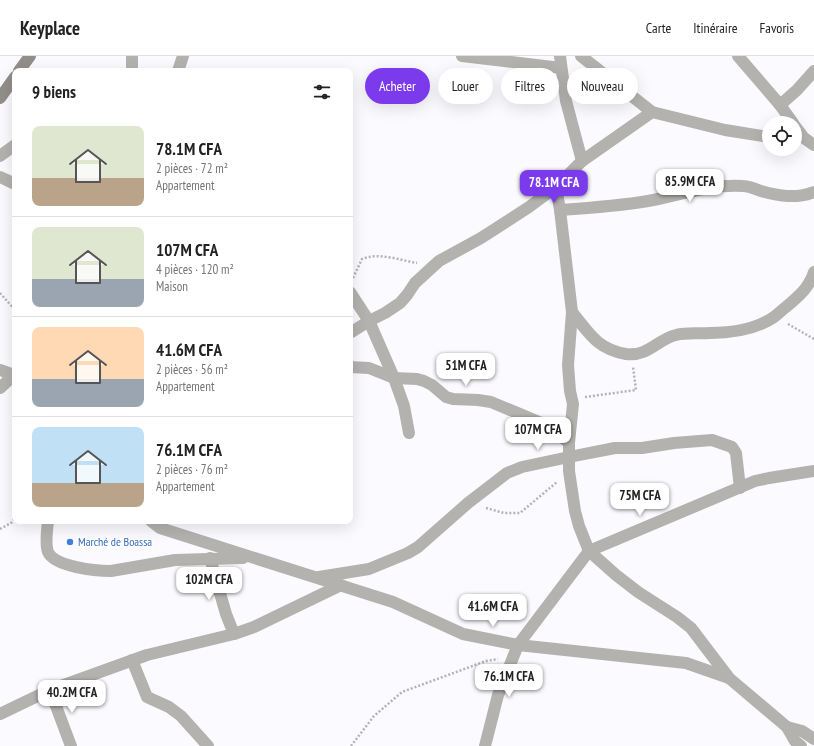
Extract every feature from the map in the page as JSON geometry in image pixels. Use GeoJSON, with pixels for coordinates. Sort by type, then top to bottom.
{"type":"FeatureCollection","features":[{"type":"Feature","properties":{"kind":"street"},"geometry":{"type":"LineString","coordinates":[[21,68],[30,56]]}},
{"type":"Feature","properties":{"kind":"street"},"geometry":{"type":"LineString","coordinates":[[132,56],[132,68]]}},
{"type":"Feature","properties":{"kind":"street"},"geometry":{"type":"LineString","coordinates":[[179,68],[183,56]]}},
{"type":"Feature","properties":{"kind":"street"},"geometry":{"type":"LineString","coordinates":[[462,56],[561,62],[566,101],[582,161]]}},
{"type":"Feature","properties":{"kind":"street"},"geometry":{"type":"LineString","coordinates":[[581,56],[652,112],[725,130],[762,136]]}},
{"type":"Feature","properties":{"kind":"street"},"geometry":{"type":"LineString","coordinates":[[738,56],[788,116]]}},
{"type":"Feature","properties":{"kind":"street"},"geometry":{"type":"LineString","coordinates":[[780,105],[797,90],[814,71]]}},
{"type":"Feature","properties":{"kind":"street"},"geometry":{"type":"LineString","coordinates":[[0,98],[12,81]]}},
{"type":"Feature","properties":{"kind":"street"},"geometry":{"type":"LineString","coordinates":[[797,90],[814,85]]}},
{"type":"Feature","properties":{"kind":"street"},"geometry":{"type":"LineString","coordinates":[[353,331],[386,313],[400,303],[415,283],[439,261],[508,222],[556,187],[582,161],[652,112]]}},
{"type":"Feature","properties":{"kind":"street"},"geometry":{"type":"LineString","coordinates":[[0,156],[12,147]]}},
{"type":"Feature","properties":{"kind":"street"},"geometry":{"type":"LineString","coordinates":[[0,177],[12,183]]}},
{"type":"Feature","properties":{"kind":"street"},"geometry":{"type":"LineString","coordinates":[[560,210],[613,207],[649,201],[697,189],[721,186],[745,186],[780,196],[794,197],[814,192]]}},
{"type":"Feature","properties":{"kind":"street"},"geometry":{"type":"LineString","coordinates":[[556,187],[572,312],[568,365],[570,391],[573,404],[569,443],[569,471],[575,511],[589,551],[638,592],[677,617],[691,628],[729,678],[787,727],[795,741],[800,746]]}},
{"type":"Feature","properties":{"kind":"street"},"geometry":{"type":"LineString","coordinates":[[572,312],[600,345],[617,352],[632,354],[639,353],[653,348],[673,335],[729,332],[758,326],[774,317],[796,299],[807,287],[814,272]]}},
{"type":"Feature","properties":{"kind":"street"},"geometry":{"type":"LineString","coordinates":[[353,296],[370,321],[394,378],[404,406],[409,433]]}},
{"type":"Feature","properties":{"kind":"street"},"geometry":{"type":"LineString","coordinates":[[353,367],[370,368],[394,378],[417,379],[424,381],[432,385],[446,397],[453,399],[491,402],[552,427],[569,443]]}},
{"type":"Feature","properties":{"kind":"street"},"geometry":{"type":"LineString","coordinates":[[0,370],[12,374]]}},
{"type":"Feature","properties":{"kind":"street"},"geometry":{"type":"LineString","coordinates":[[0,388],[12,377]]}},
{"type":"Feature","properties":{"kind":"street"},"geometry":{"type":"LineString","coordinates":[[318,578],[369,568],[408,553],[418,547],[468,503],[507,473],[522,467],[615,448],[642,448],[674,443],[712,440],[732,447],[736,453],[740,488]]}},
{"type":"Feature","properties":{"kind":"street"},"geometry":{"type":"LineString","coordinates":[[485,746],[498,695],[516,650],[589,551],[755,481],[814,471]]}},
{"type":"Feature","properties":{"kind":"street"},"geometry":{"type":"LineString","coordinates":[[48,524],[47,548],[49,554],[58,562],[102,571],[111,571],[175,560],[252,557]]}},
{"type":"Feature","properties":{"kind":"street"},"geometry":{"type":"LineString","coordinates":[[155,524],[160,528],[393,602],[463,634],[516,650],[686,663],[729,678]]}},
{"type":"Feature","properties":{"kind":"street"},"geometry":{"type":"LineString","coordinates":[[210,558],[226,614],[234,634]]}},
{"type":"Feature","properties":{"kind":"street"},"geometry":{"type":"LineString","coordinates":[[0,714],[50,690],[132,660],[234,634],[254,627],[341,585]]}},
{"type":"Feature","properties":{"kind":"street"},"geometry":{"type":"LineString","coordinates":[[132,660],[147,696],[169,707],[181,716],[208,746]]}},
{"type":"Feature","properties":{"kind":"street"},"geometry":{"type":"LineString","coordinates":[[50,690],[71,746]]}},
{"type":"Feature","properties":{"kind":"street"},"geometry":{"type":"LineString","coordinates":[[787,727],[802,731],[814,738]]}},
{"type":"Feature","properties":{"kind":"path"},"geometry":{"type":"LineString","coordinates":[[353,279],[362,259],[369,256],[385,257],[417,263],[439,261]]}},
{"type":"Feature","properties":{"kind":"path"},"geometry":{"type":"LineString","coordinates":[[0,293],[12,307]]}},
{"type":"Feature","properties":{"kind":"path"},"geometry":{"type":"LineString","coordinates":[[787,323],[814,339]]}},
{"type":"Feature","properties":{"kind":"path"},"geometry":{"type":"LineString","coordinates":[[573,404],[582,397],[636,390],[632,354]]}},
{"type":"Feature","properties":{"kind":"path"},"geometry":{"type":"LineString","coordinates":[[468,503],[504,513],[520,513],[534,503],[569,471]]}},
{"type":"Feature","properties":{"kind":"path"},"geometry":{"type":"LineString","coordinates":[[0,528],[12,522]]}},
{"type":"Feature","properties":{"kind":"path"},"geometry":{"type":"LineString","coordinates":[[351,746],[374,716],[402,692],[516,650]]}},
{"type":"Feature","properties":{"kind":"place","name":"Marché de Boassa"},"geometry":{"type":"Point","coordinates":[70,542]}}]}
